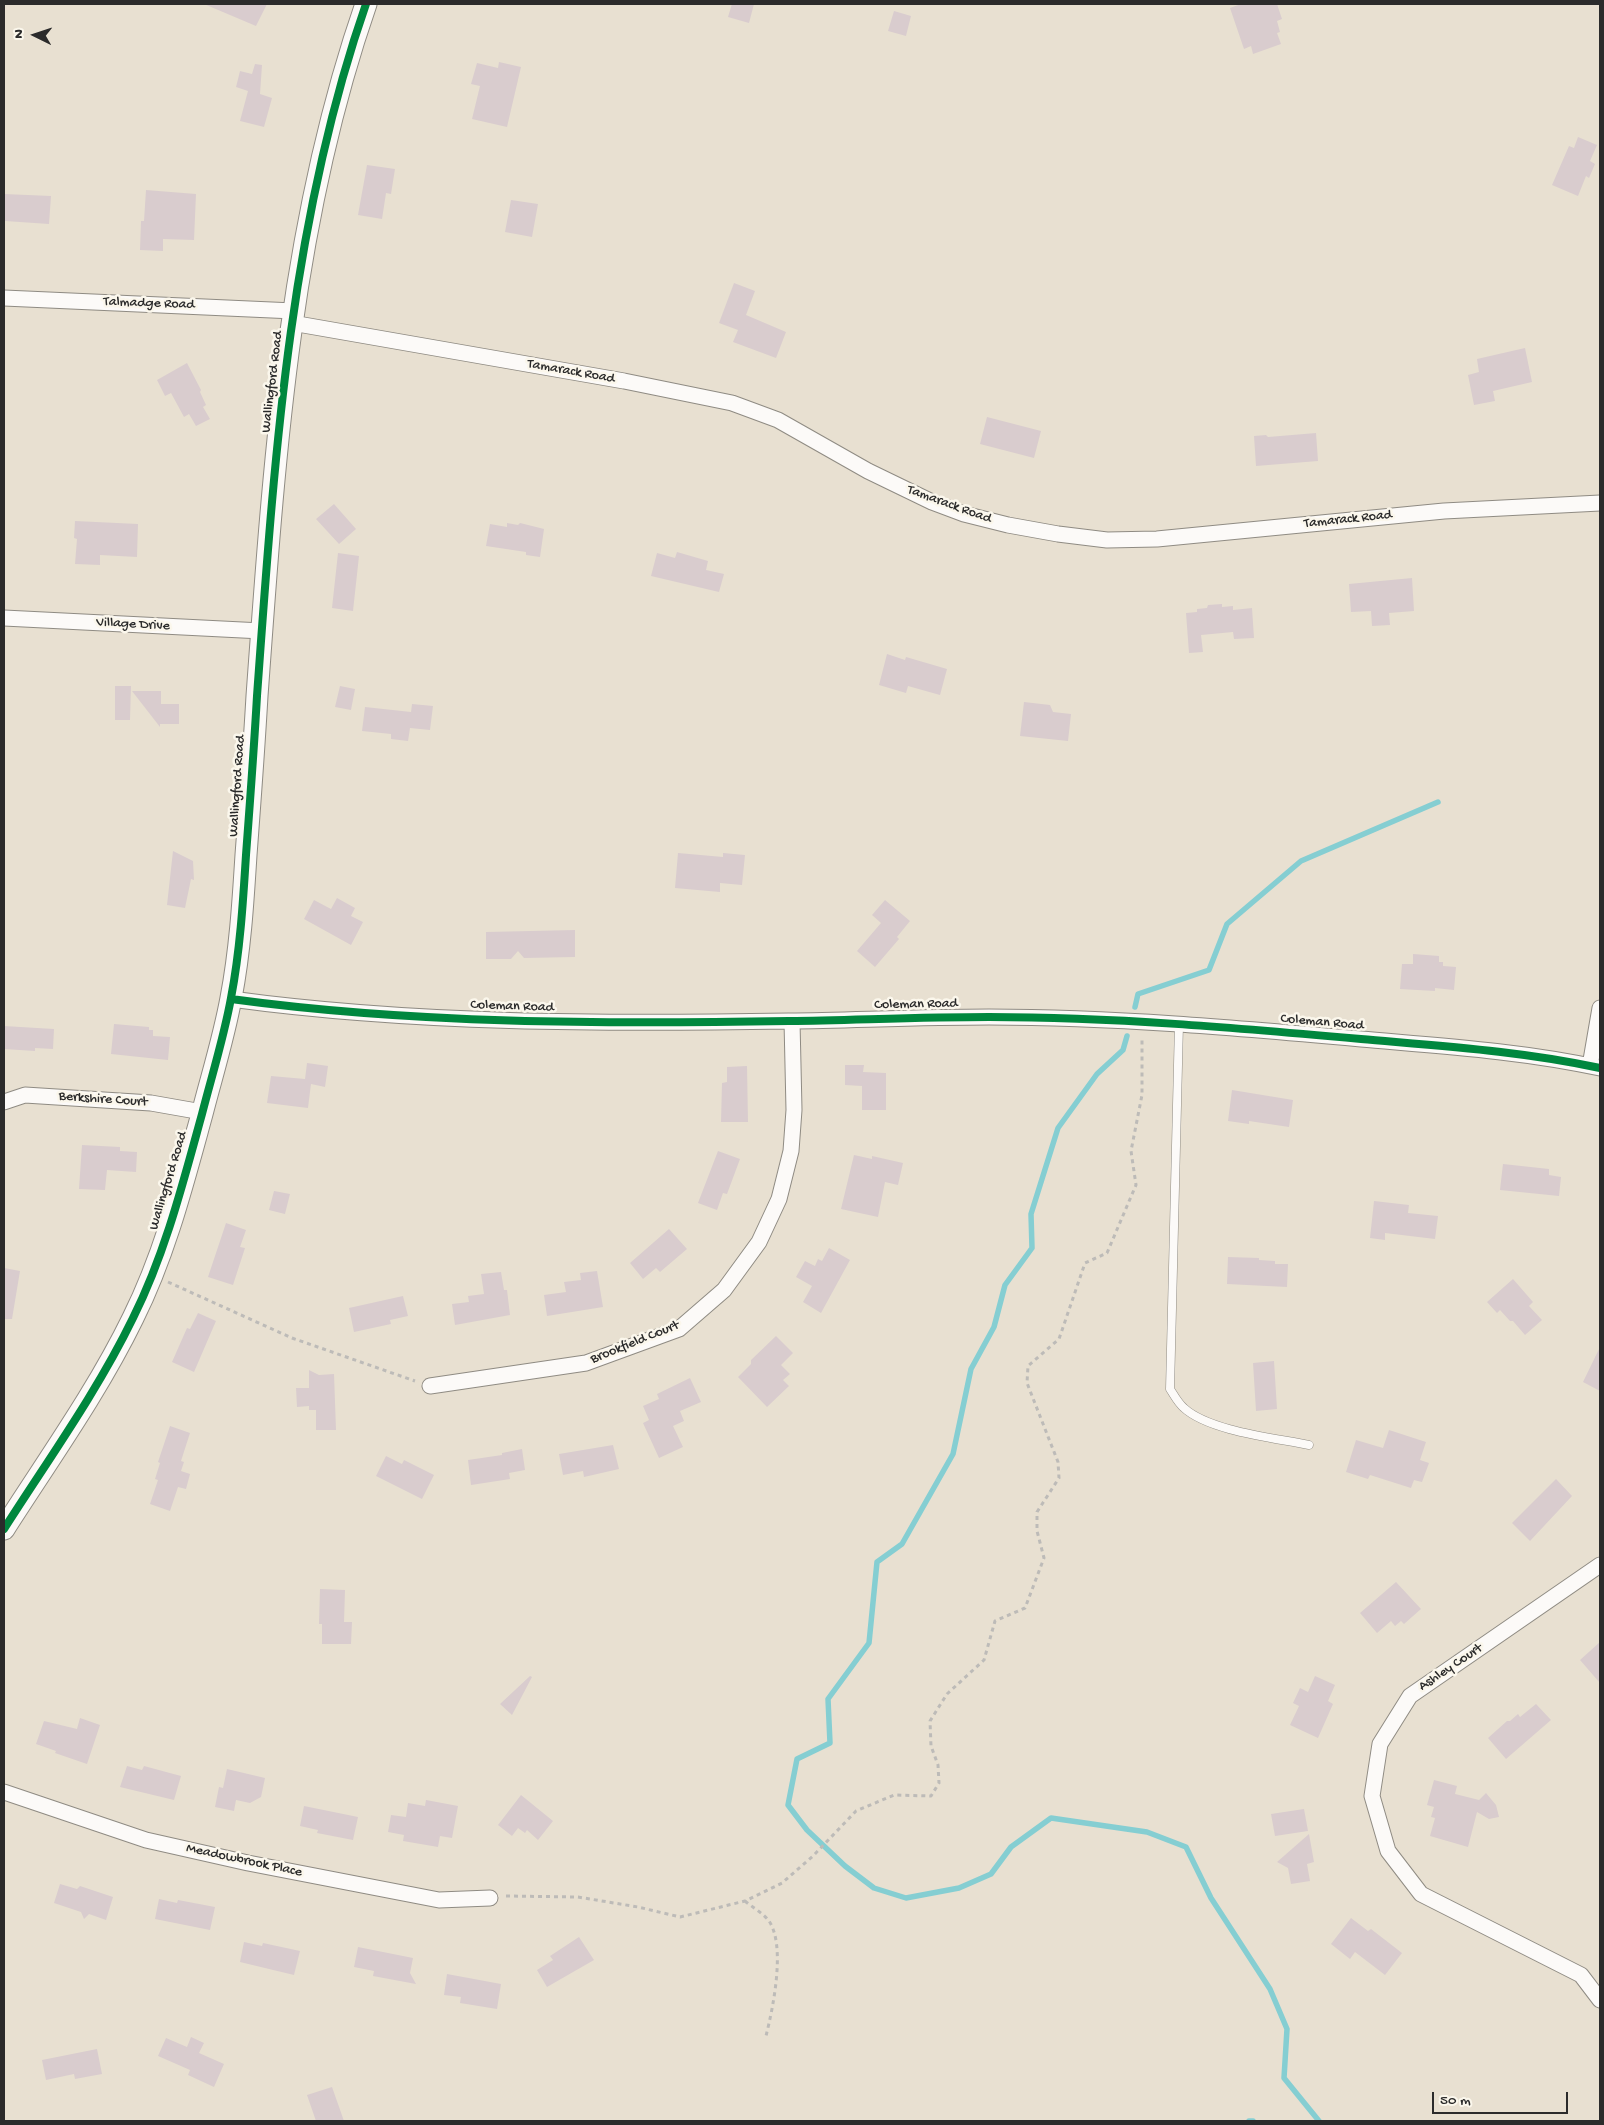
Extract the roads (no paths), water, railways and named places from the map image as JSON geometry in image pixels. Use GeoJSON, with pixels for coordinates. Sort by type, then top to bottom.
{"type":"FeatureCollection","features":[{"type":"Feature","properties":{"kind":"street","name":"Wallingford Road"},"geometry":{"type":"LineString","coordinates":[[4,1529],[113,1356],[134,1317],[152,1274],[170,1222],[202,1112],[231,999],[243,899],[279,427],[293,317],[309,222],[324,150],[345,68],[366,4]]}},
{"type":"Feature","properties":{"kind":"street","name":"Talmadge Road"},"geometry":{"type":"LineString","coordinates":[[4,298],[293,317]]}},
{"type":"Feature","properties":{"kind":"street","name":"Tamarack Road"},"geometry":{"type":"LineString","coordinates":[[293,317],[732,403],[778,420],[868,471],[932,502],[964,514],[1008,525],[1058,534],[1107,540],[1157,539],[1444,510],[1600,503]]}},
{"type":"Feature","properties":{"kind":"street","name":"Village Drive"},"geometry":{"type":"LineString","coordinates":[[4,618],[262,631]]}},
{"type":"Feature","properties":{"kind":"street","name":"Coleman Road"},"geometry":{"type":"LineString","coordinates":[[231,999],[454,1018],[629,1022],[991,1017],[1142,1022],[1459,1048],[1595,1067]]}},
{"type":"Feature","properties":{"kind":"street"},"geometry":{"type":"LineString","coordinates":[[1595,1067],[1600,1008]]}},
{"type":"Feature","properties":{"kind":"street","name":"Brookfield Court"},"geometry":{"type":"LineString","coordinates":[[430,1386],[586,1363],[679,1328],[724,1290],[759,1242],[779,1199],[791,1151],[794,1110],[792,1021]]}},
{"type":"Feature","properties":{"kind":"street","name":"Berkshire Court"},"geometry":{"type":"LineString","coordinates":[[4,1102],[25,1095],[152,1103],[202,1112]]}},
{"type":"Feature","properties":{"kind":"street","name":"Ashley Court"},"geometry":{"type":"LineString","coordinates":[[1600,1566],[1410,1696],[1380,1744],[1372,1796],[1388,1851],[1421,1894],[1581,1975],[1600,2000]]}},
{"type":"Feature","properties":{"kind":"street","name":"Meadowbrook Place"},"geometry":{"type":"LineString","coordinates":[[4,1792],[146,1840],[239,1861],[439,1900],[490,1898]]}},
{"type":"Feature","properties":{"kind":"lane"},"geometry":{"type":"LineString","coordinates":[[1179,1024],[1170,1389],[1184,1408],[1207,1422],[1250,1433],[1309,1444]]}},
{"type":"Feature","properties":{"kind":"waterway"},"geometry":{"type":"LineString","coordinates":[[1135,1007],[1138,994],[1209,970],[1227,924],[1301,861],[1438,802]]}},
{"type":"Feature","properties":{"kind":"waterway"},"geometry":{"type":"LineString","coordinates":[[1127,1036],[1123,1050],[1097,1074],[1058,1128],[1031,1214],[1032,1248],[1005,1285],[994,1327],[971,1369],[953,1454],[902,1544],[877,1562],[869,1643],[828,1699],[830,1743],[797,1759],[788,1805],[807,1830],[845,1866],[874,1888],[906,1898],[959,1888],[991,1874],[1011,1847],[1051,1818],[1147,1832],[1186,1847],[1211,1898],[1270,1989],[1287,2029],[1284,2078],[1319,2121]]}}]}
